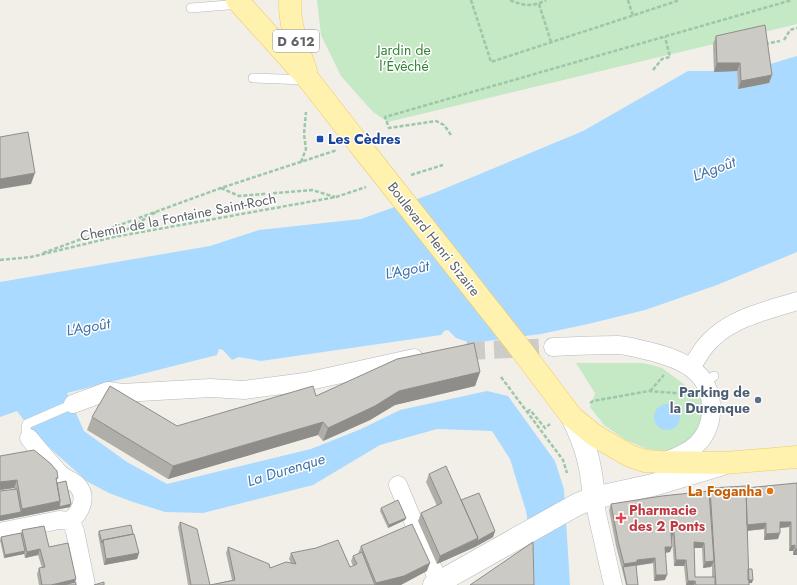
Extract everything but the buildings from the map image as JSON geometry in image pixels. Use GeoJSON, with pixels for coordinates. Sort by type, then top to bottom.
{"type":"FeatureCollection","features":[{"type":"Feature","properties":{"kind":"main road","name":"D 612"},"geometry":{"type":"LineString","coordinates":[[290,0],[297,46],[309,80]]}},
{"type":"Feature","properties":{"kind":"main road","name":"Boulevard Henri Sizaire"},"geometry":{"type":"LineString","coordinates":[[239,2],[309,80],[516,343],[572,417],[589,460],[586,501]]}},
{"type":"Feature","properties":{"kind":"main road"},"geometry":{"type":"LineString","coordinates":[[572,417],[594,435],[615,449],[630,456],[645,460],[661,462],[725,463],[797,457]]}},
{"type":"Feature","properties":{"kind":"main road"},"geometry":{"type":"LineString","coordinates":[[436,584],[586,501],[653,485],[725,463]]}},
{"type":"Feature","properties":{"kind":"street"},"geometry":{"type":"LineString","coordinates":[[691,368],[712,338],[723,330],[758,313],[797,301]]}},
{"type":"Feature","properties":{"kind":"street"},"geometry":{"type":"LineString","coordinates":[[553,347],[618,345],[659,353],[684,363],[710,384],[715,420],[709,426],[705,436],[698,444],[687,452],[661,462]]}},
{"type":"Feature","properties":{"kind":"street"},"geometry":{"type":"LineString","coordinates":[[73,404],[108,391],[122,393],[211,388],[244,390],[306,382],[391,362],[427,356]]}},
{"type":"Feature","properties":{"kind":"street"},"geometry":{"type":"LineString","coordinates":[[0,532],[59,520],[70,521],[76,516],[81,507],[83,496],[78,486],[63,476],[47,460],[28,431]]}},
{"type":"Feature","properties":{"kind":"street"},"geometry":{"type":"LineString","coordinates":[[398,485],[436,584]]}},
{"type":"Feature","properties":{"kind":"street"},"geometry":{"type":"LineString","coordinates":[[586,501],[597,514],[613,585]]}},
{"type":"Feature","properties":{"kind":"street"},"geometry":{"type":"LineString","coordinates":[[70,521],[75,531],[86,585]]}},
{"type":"Feature","properties":{"kind":"lane"},"geometry":{"type":"LineString","coordinates":[[191,8],[239,2]]}},
{"type":"Feature","properties":{"kind":"lane"},"geometry":{"type":"LineString","coordinates":[[253,78],[309,80]]}},
{"type":"Feature","properties":{"kind":"lane"},"geometry":{"type":"LineString","coordinates":[[28,431],[73,404]]}},
{"type":"Feature","properties":{"kind":"path"},"geometry":{"type":"LineString","coordinates":[[471,0],[491,62],[680,0]]}},
{"type":"Feature","properties":{"kind":"path"},"geometry":{"type":"LineString","coordinates":[[510,0],[518,4],[529,6],[539,4],[546,0]]}},
{"type":"Feature","properties":{"kind":"path"},"geometry":{"type":"LineString","coordinates":[[628,0],[632,16]]}},
{"type":"Feature","properties":{"kind":"path"},"geometry":{"type":"LineString","coordinates":[[451,136],[444,125],[436,121],[389,128],[385,117],[792,0]]}},
{"type":"Feature","properties":{"kind":"path"},"geometry":{"type":"LineString","coordinates":[[539,4],[551,42]]}},
{"type":"Feature","properties":{"kind":"path"},"geometry":{"type":"LineString","coordinates":[[784,40],[790,30],[797,28]]}},
{"type":"Feature","properties":{"kind":"path"},"geometry":{"type":"LineString","coordinates":[[653,70],[662,59],[670,57],[665,36]]}},
{"type":"Feature","properties":{"kind":"path"},"geometry":{"type":"LineString","coordinates":[[764,45],[780,41]]}},
{"type":"Feature","properties":{"kind":"path"},"geometry":{"type":"LineString","coordinates":[[301,163],[306,150],[304,134],[309,80]]}},
{"type":"Feature","properties":{"kind":"path"},"geometry":{"type":"LineString","coordinates":[[31,257],[220,188],[301,163],[358,143]]}},
{"type":"Feature","properties":{"kind":"path"},"geometry":{"type":"LineString","coordinates":[[417,174],[443,165]]}},
{"type":"Feature","properties":{"kind":"path"},"geometry":{"type":"LineString","coordinates":[[220,188],[239,196],[312,190],[336,197]]}},
{"type":"Feature","properties":{"kind":"path","name":"Chemin de la Fontaine Saint-Roch"},"geometry":{"type":"LineString","coordinates":[[0,260],[31,257],[114,237],[336,197],[359,189]]}},
{"type":"Feature","properties":{"kind":"path"},"geometry":{"type":"LineString","coordinates":[[114,237],[164,208]]}},
{"type":"Feature","properties":{"kind":"path"},"geometry":{"type":"LineString","coordinates":[[501,377],[563,460],[569,479]]}},
{"type":"Feature","properties":{"kind":"path"},"geometry":{"type":"LineString","coordinates":[[572,417],[593,401],[650,391],[697,394],[710,384]]}},
{"type":"Feature","properties":{"kind":"path"},"geometry":{"type":"LineString","coordinates":[[527,412],[530,410],[545,428]]}},
{"type":"Feature","properties":{"kind":"green space","name":"Jardin de l'Évêché"},"geometry":{"type":"Polygon","coordinates":[[[317,0],[797,0],[797,24],[388,122],[373,112],[341,76],[321,35],[317,0]]]}},
{"type":"Feature","properties":{"kind":"green space"},"geometry":{"type":"Polygon","coordinates":[[[576,363],[641,363],[662,368],[704,399],[703,419],[698,433],[691,439],[675,448],[664,451],[647,449],[626,440],[604,425],[590,407],[595,393],[576,363]]]}},
{"type":"Feature","properties":{"kind":"water"},"geometry":{"type":"Polygon","coordinates":[[[797,56],[797,252],[717,285],[645,310],[541,334],[471,343],[456,338],[448,330],[444,331],[441,335],[261,361],[239,357],[232,360],[223,350],[219,349],[217,355],[67,393],[84,431],[127,462],[167,484],[311,449],[361,429],[400,410],[487,391],[508,396],[555,461],[564,489],[570,585],[534,585],[533,553],[526,511],[510,459],[492,431],[437,429],[380,445],[313,485],[203,513],[165,512],[109,493],[88,482],[35,435],[17,411],[0,417],[0,282],[210,246],[259,230],[361,219],[434,193],[583,131],[688,71],[737,71],[738,89],[769,83],[767,65],[797,56]]]}},
{"type":"Feature","properties":{"kind":"water"},"geometry":{"type":"Polygon","coordinates":[[[667,404],[676,408],[680,417],[676,426],[667,430],[658,426],[654,417],[658,408],[667,404]]]}},
{"type":"Feature","properties":{"kind":"tunnel"},"geometry":{"type":"LineString","coordinates":[[467,351],[553,347]]}},
{"type":"Feature","properties":{"kind":"place","name":"Les Cèdres"},"geometry":{"type":"Point","coordinates":[320,139]}},
{"type":"Feature","properties":{"kind":"place","name":"Parking de la Durenque"},"geometry":{"type":"Point","coordinates":[758,400]}},
{"type":"Feature","properties":{"kind":"place","name":"La Foganha"},"geometry":{"type":"Point","coordinates":[770,491]}},
{"type":"Feature","properties":{"kind":"place","name":"Pharmacie des 2 Ponts"},"geometry":{"type":"Point","coordinates":[621,518]}},
{"type":"Feature","properties":{"kind":"water label","name":"L'Agoût"},"geometry":{"type":"Point","coordinates":[714,169]}},
{"type":"Feature","properties":{"kind":"water label","name":"L'Agoût"},"geometry":{"type":"Point","coordinates":[407,270]}},
{"type":"Feature","properties":{"kind":"water label","name":"L'Agoût"},"geometry":{"type":"Point","coordinates":[88,327]}},
{"type":"Feature","properties":{"kind":"water label","name":"La Durenque"},"geometry":{"type":"Point","coordinates":[286,470]}}]}
